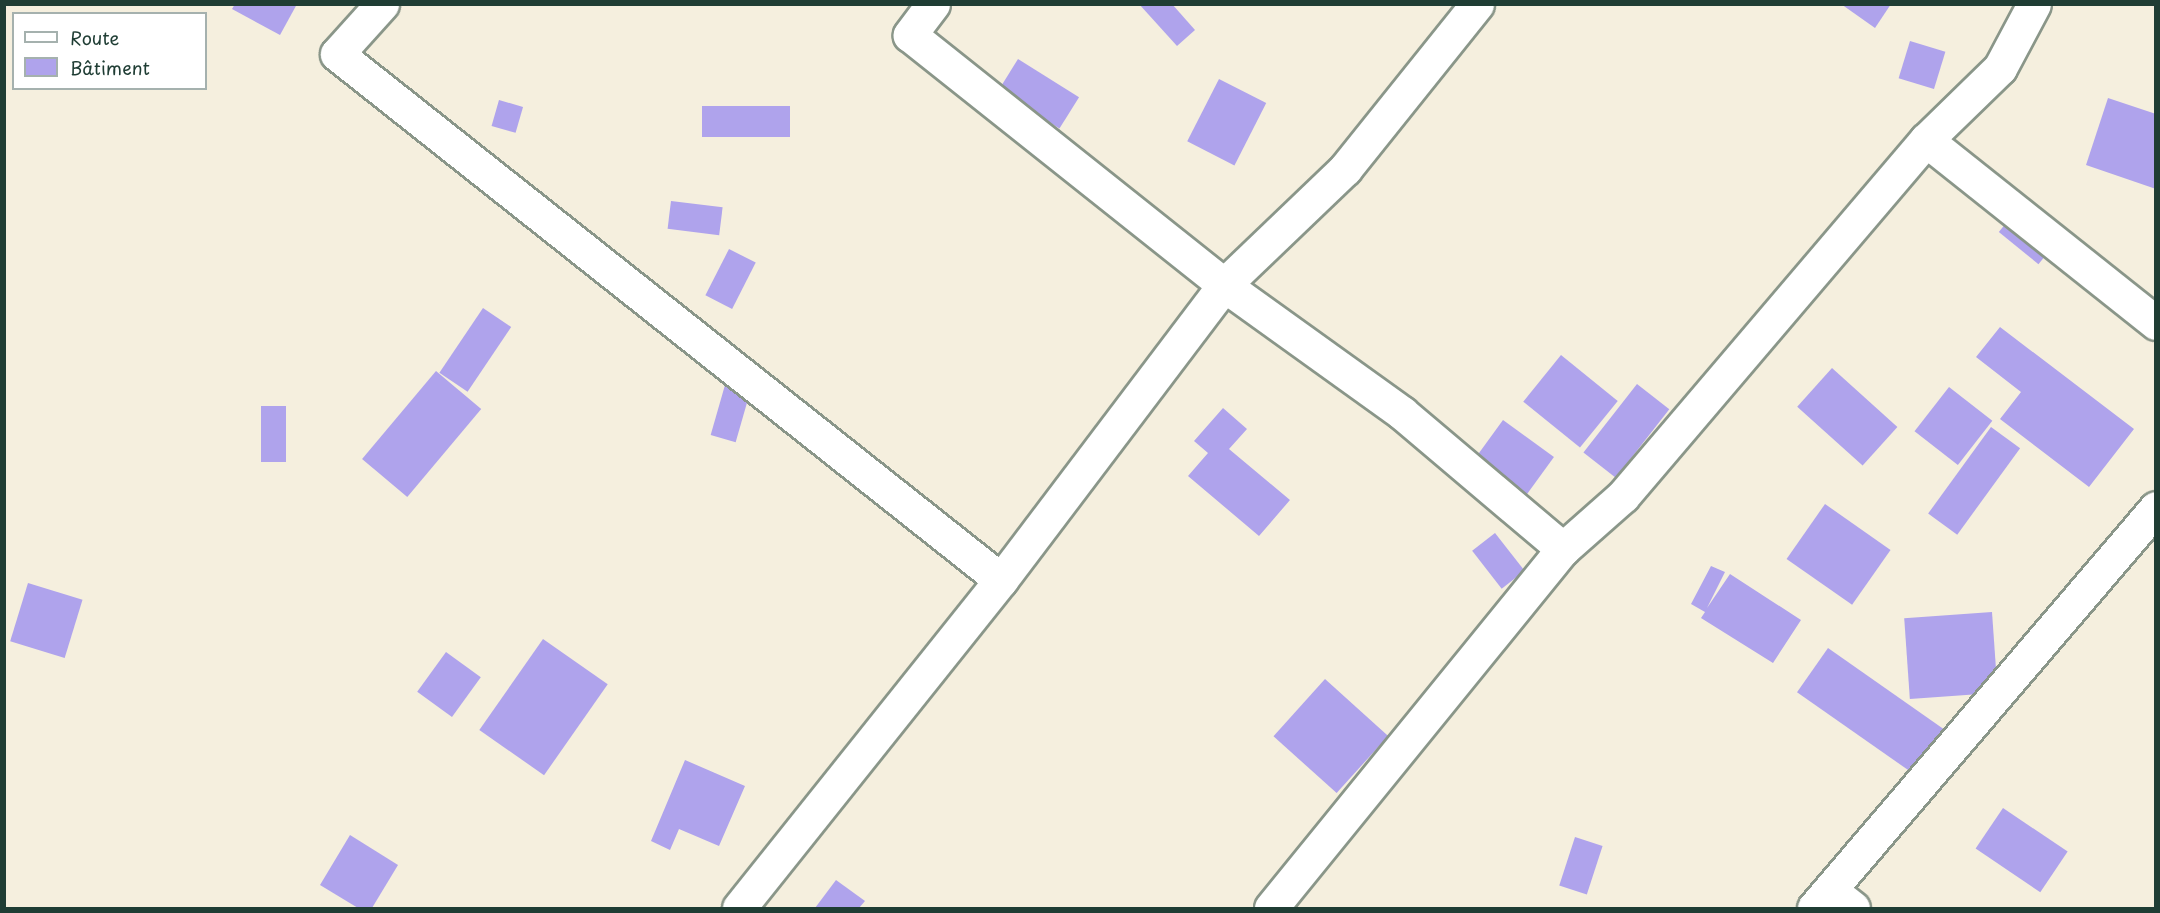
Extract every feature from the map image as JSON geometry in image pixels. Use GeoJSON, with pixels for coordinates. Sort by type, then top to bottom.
{"type":"FeatureCollection","features":[{"type":"Feature","properties":{"kind":"street"},"geometry":{"type":"LineString","coordinates":[[382,4],[337,54],[1001,580]]}},
{"type":"Feature","properties":{"kind":"street"},"geometry":{"type":"LineString","coordinates":[[933,4],[910,34],[1224,285],[1402,413],[1563,549]]}},
{"type":"Feature","properties":{"kind":"street"},"geometry":{"type":"LineString","coordinates":[[739,909],[1001,580],[1224,285],[1345,169],[1477,4]]}},
{"type":"Feature","properties":{"kind":"street"},"geometry":{"type":"LineString","coordinates":[[1271,909],[1563,549],[1623,496],[1926,140],[2000,68],[2034,4]]}},
{"type":"Feature","properties":{"kind":"street"},"geometry":{"type":"LineString","coordinates":[[1926,140],[2156,323]]}},
{"type":"Feature","properties":{"kind":"street"},"geometry":{"type":"LineString","coordinates":[[1833,902],[2156,508]]}},
{"type":"Feature","properties":{"kind":"building"},"geometry":{"type":"Polygon","coordinates":[[[235,4],[297,4],[280,35],[232,9],[235,4]]]}},
{"type":"Feature","properties":{"kind":"building"},"geometry":{"type":"Polygon","coordinates":[[[1139,4],[1172,4],[1195,30],[1177,46],[1139,4]]]}},
{"type":"Feature","properties":{"kind":"building"},"geometry":{"type":"Polygon","coordinates":[[[1841,4],[1891,4],[1875,28],[1841,4]]]}},
{"type":"Feature","properties":{"kind":"building"},"geometry":{"type":"Polygon","coordinates":[[[1910,41],[1945,52],[1934,89],[1899,78],[1910,41]]]}},
{"type":"Feature","properties":{"kind":"building"},"geometry":{"type":"Polygon","coordinates":[[[1018,59],[1079,97],[1059,129],[998,90],[1018,59]]]}},
{"type":"Feature","properties":{"kind":"building"},"geometry":{"type":"Polygon","coordinates":[[[1219,79],[1266,103],[1234,165],[1187,141],[1219,79]]]}},
{"type":"Feature","properties":{"kind":"building"},"geometry":{"type":"Polygon","coordinates":[[[2108,98],[2156,114],[2156,189],[2086,165],[2108,98]]]}},
{"type":"Feature","properties":{"kind":"building"},"geometry":{"type":"Polygon","coordinates":[[[499,100],[523,107],[516,133],[492,126],[499,100]]]}},
{"type":"Feature","properties":{"kind":"building"},"geometry":{"type":"Polygon","coordinates":[[[702,106],[790,106],[790,137],[702,137],[702,106]]]}},
{"type":"Feature","properties":{"kind":"building"},"geometry":{"type":"Polygon","coordinates":[[[671,201],[723,207],[719,235],[668,229],[671,201]]]}},
{"type":"Feature","properties":{"kind":"building"},"geometry":{"type":"Polygon","coordinates":[[[2024,201],[2064,233],[2038,264],[1999,232],[2024,201]]]}},
{"type":"Feature","properties":{"kind":"building"},"geometry":{"type":"Polygon","coordinates":[[[729,249],[756,263],[732,309],[705,295],[729,249]]]}},
{"type":"Feature","properties":{"kind":"building"},"geometry":{"type":"Polygon","coordinates":[[[483,308],[511,327],[468,392],[439,373],[483,308]]]}},
{"type":"Feature","properties":{"kind":"building"},"geometry":{"type":"Polygon","coordinates":[[[2000,327],[2134,429],[2089,487],[2000,419],[2021,392],[1976,357],[2000,327]]]}},
{"type":"Feature","properties":{"kind":"building"},"geometry":{"type":"Polygon","coordinates":[[[1561,355],[1618,401],[1580,448],[1523,402],[1561,355]]]}},
{"type":"Feature","properties":{"kind":"building"},"geometry":{"type":"Polygon","coordinates":[[[1832,368],[1897,427],[1863,466],[1797,407],[1832,368]]]}},
{"type":"Feature","properties":{"kind":"building"},"geometry":{"type":"Polygon","coordinates":[[[436,371],[481,409],[407,497],[362,459],[436,371]]]}},
{"type":"Feature","properties":{"kind":"building"},"geometry":{"type":"Polygon","coordinates":[[[1637,384],[1669,409],[1616,478],[1583,453],[1637,384]]]}},
{"type":"Feature","properties":{"kind":"building"},"geometry":{"type":"Polygon","coordinates":[[[725,385],[750,392],[736,442],[711,435],[725,385]]]}},
{"type":"Feature","properties":{"kind":"building"},"geometry":{"type":"Polygon","coordinates":[[[1949,387],[1992,421],[1958,465],[1915,431],[1949,387]]]}},
{"type":"Feature","properties":{"kind":"building"},"geometry":{"type":"Polygon","coordinates":[[[261,406],[286,406],[286,462],[261,462],[261,406]]]}},
{"type":"Feature","properties":{"kind":"building"},"geometry":{"type":"Polygon","coordinates":[[[1223,408],[1247,429],[1229,449],[1290,500],[1259,536],[1188,476],[1208,453],[1194,441],[1223,408]]]}},
{"type":"Feature","properties":{"kind":"building"},"geometry":{"type":"Polygon","coordinates":[[[1503,420],[1554,457],[1514,512],[1463,475],[1503,420]]]}},
{"type":"Feature","properties":{"kind":"building"},"geometry":{"type":"Polygon","coordinates":[[[1991,427],[2020,448],[1957,535],[1928,514],[1991,427]]]}},
{"type":"Feature","properties":{"kind":"building"},"geometry":{"type":"Polygon","coordinates":[[[1825,504],[1891,550],[1852,605],[1787,559],[1825,504]]]}},
{"type":"Feature","properties":{"kind":"building"},"geometry":{"type":"Polygon","coordinates":[[[1495,533],[1525,571],[1502,589],[1472,551],[1495,533]]]}},
{"type":"Feature","properties":{"kind":"building"},"geometry":{"type":"Polygon","coordinates":[[[1711,566],[1725,572],[1707,608],[1730,574],[1801,620],[1773,663],[1701,618],[1705,612],[1691,604],[1711,566]]]}},
{"type":"Feature","properties":{"kind":"building"},"geometry":{"type":"Polygon","coordinates":[[[28,583],[83,600],[65,658],[10,641],[28,583]]]}},
{"type":"Feature","properties":{"kind":"building"},"geometry":{"type":"Polygon","coordinates":[[[1992,612],[1998,693],[1910,699],[1904,618],[1992,612]]]}},
{"type":"Feature","properties":{"kind":"building"},"geometry":{"type":"Polygon","coordinates":[[[543,639],[608,684],[544,775],[479,730],[543,639]]]}},
{"type":"Feature","properties":{"kind":"building"},"geometry":{"type":"Polygon","coordinates":[[[1828,648],[1963,743],[1932,787],[1797,692],[1828,648]]]}},
{"type":"Feature","properties":{"kind":"building"},"geometry":{"type":"Polygon","coordinates":[[[446,652],[481,677],[452,717],[417,692],[446,652]]]}},
{"type":"Feature","properties":{"kind":"building"},"geometry":{"type":"Polygon","coordinates":[[[1325,679],[1388,736],[1337,793],[1273,736],[1325,679]]]}},
{"type":"Feature","properties":{"kind":"building"},"geometry":{"type":"Polygon","coordinates":[[[685,760],[745,786],[719,846],[679,829],[670,850],[651,841],[685,760]]]}},
{"type":"Feature","properties":{"kind":"building"},"geometry":{"type":"Polygon","coordinates":[[[2003,808],[2068,852],[2040,892],[1976,849],[2003,808]]]}},
{"type":"Feature","properties":{"kind":"building"},"geometry":{"type":"Polygon","coordinates":[[[350,835],[398,865],[372,908],[358,908],[320,885],[350,835]]]}},
{"type":"Feature","properties":{"kind":"building"},"geometry":{"type":"Polygon","coordinates":[[[1575,837],[1603,846],[1587,894],[1559,886],[1575,837]]]}},
{"type":"Feature","properties":{"kind":"building"},"geometry":{"type":"Polygon","coordinates":[[[836,880],[865,901],[859,908],[815,908],[836,880]]]}}]}
